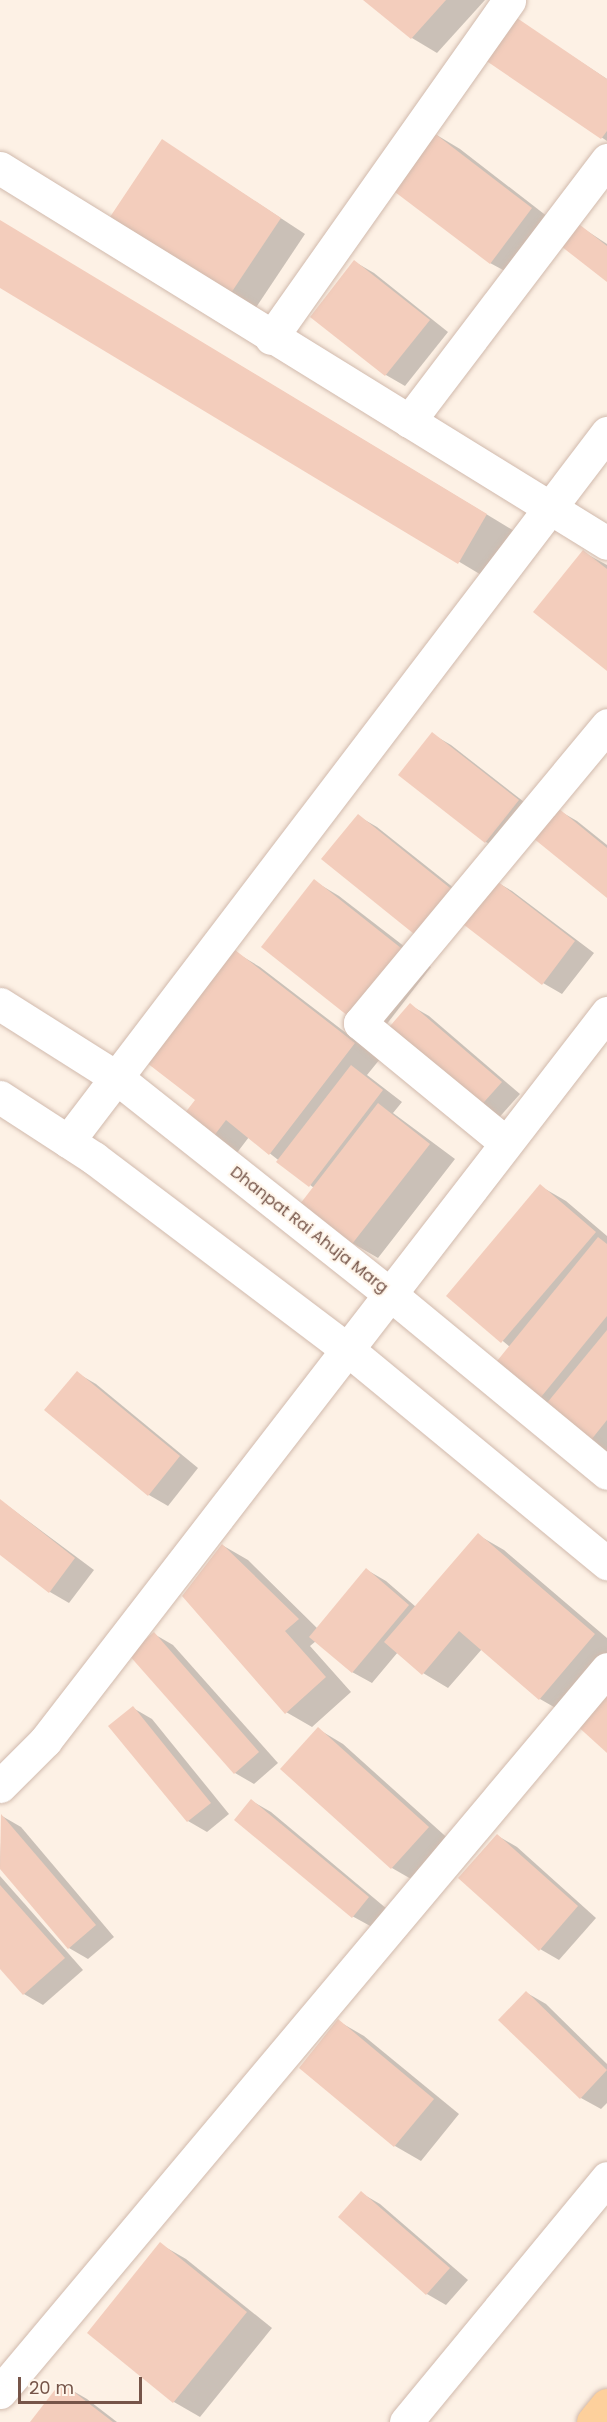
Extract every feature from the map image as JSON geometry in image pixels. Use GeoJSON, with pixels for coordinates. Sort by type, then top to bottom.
{"type":"FeatureCollection","features":[{"type":"Feature","properties":{"kind":"main road"},"geometry":{"type":"LineString","coordinates":[[593,2422],[607,2405]]}},
{"type":"Feature","properties":{"kind":"street"},"geometry":{"type":"LineString","coordinates":[[272,338],[508,0]]}},
{"type":"Feature","properties":{"kind":"street"},"geometry":{"type":"LineString","coordinates":[[409,421],[607,160]]}},
{"type":"Feature","properties":{"kind":"street"},"geometry":{"type":"LineString","coordinates":[[0,168],[607,543]]}},
{"type":"Feature","properties":{"kind":"street"},"geometry":{"type":"LineString","coordinates":[[68,1141],[607,433]]}},
{"type":"Feature","properties":{"kind":"street"},"geometry":{"type":"LineString","coordinates":[[506,1143],[360,1023],[607,726]]}},
{"type":"Feature","properties":{"kind":"street","name":"Dhanpat Rai Ahuja Marg"},"geometry":{"type":"LineString","coordinates":[[0,1004],[117,1078],[390,1294],[607,1473]]}},
{"type":"Feature","properties":{"kind":"street"},"geometry":{"type":"LineString","coordinates":[[0,1786],[45,1741],[607,1013]]}},
{"type":"Feature","properties":{"kind":"street"},"geometry":{"type":"LineString","coordinates":[[0,1097],[68,1141],[348,1349],[607,1563]]}},
{"type":"Feature","properties":{"kind":"street"},"geometry":{"type":"LineString","coordinates":[[0,2392],[607,1669]]}},
{"type":"Feature","properties":{"kind":"street"},"geometry":{"type":"LineString","coordinates":[[406,2422],[607,2178]]}},
{"type":"Feature","properties":{"kind":"building"},"geometry":{"type":"Polygon","coordinates":[[[363,0],[446,0],[411,39],[363,0]]]}},
{"type":"Feature","properties":{"kind":"building"},"geometry":{"type":"Polygon","coordinates":[[[514,16],[607,79],[607,131],[601,139],[485,60],[514,16]]]}},
{"type":"Feature","properties":{"kind":"building"},"geometry":{"type":"Polygon","coordinates":[[[434,133],[532,208],[490,264],[391,189],[434,133]]]}},
{"type":"Feature","properties":{"kind":"building"},"geometry":{"type":"Polygon","coordinates":[[[162,139],[281,218],[229,296],[110,217],[162,139]]]}},
{"type":"Feature","properties":{"kind":"building"},"geometry":{"type":"Polygon","coordinates":[[[0,220],[487,514],[458,564],[0,288],[0,220]]]}},
{"type":"Feature","properties":{"kind":"building"},"geometry":{"type":"Polygon","coordinates":[[[575,221],[607,246],[607,282],[557,243],[575,221]]]}},
{"type":"Feature","properties":{"kind":"building"},"geometry":{"type":"Polygon","coordinates":[[[354,260],[430,320],[385,376],[310,317],[354,260]]]}},
{"type":"Feature","properties":{"kind":"building"},"geometry":{"type":"Polygon","coordinates":[[[583,550],[607,569],[607,671],[533,612],[583,550]]]}},
{"type":"Feature","properties":{"kind":"building"},"geometry":{"type":"Polygon","coordinates":[[[432,732],[519,800],[485,843],[398,775],[432,732]]]}},
{"type":"Feature","properties":{"kind":"building"},"geometry":{"type":"Polygon","coordinates":[[[558,808],[607,848],[607,898],[533,838],[558,808]]]}},
{"type":"Feature","properties":{"kind":"building"},"geometry":{"type":"Polygon","coordinates":[[[358,814],[455,892],[419,938],[321,859],[358,814]]]}},
{"type":"Feature","properties":{"kind":"building"},"geometry":{"type":"Polygon","coordinates":[[[493,878],[575,941],[542,985],[459,921],[493,878]]]}},
{"type":"Feature","properties":{"kind":"building"},"geometry":{"type":"Polygon","coordinates":[[[314,879],[406,952],[353,1020],[261,947],[314,879]]]}},
{"type":"Feature","properties":{"kind":"building"},"geometry":{"type":"Polygon","coordinates":[[[235,950],[355,1043],[269,1155],[226,1120],[207,1145],[178,1122],[195,1100],[147,1063],[235,950]]]}},
{"type":"Feature","properties":{"kind":"building"},"geometry":{"type":"Polygon","coordinates":[[[410,1003],[502,1082],[476,1111],[384,1033],[410,1003]]]}},
{"type":"Feature","properties":{"kind":"building"},"geometry":{"type":"Polygon","coordinates":[[[351,1065],[383,1090],[309,1187],[276,1162],[351,1065]]]}},
{"type":"Feature","properties":{"kind":"building"},"geometry":{"type":"Polygon","coordinates":[[[378,1103],[430,1144],[352,1244],[300,1204],[378,1103]]]}},
{"type":"Feature","properties":{"kind":"building"},"geometry":{"type":"Polygon","coordinates":[[[540,1184],[596,1232],[501,1343],[446,1296],[540,1184]]]}},
{"type":"Feature","properties":{"kind":"building"},"geometry":{"type":"Polygon","coordinates":[[[598,1237],[607,1244],[607,1316],[537,1402],[493,1366],[598,1237]]]}},
{"type":"Feature","properties":{"kind":"building"},"geometry":{"type":"Polygon","coordinates":[[[607,1330],[607,1420],[587,1445],[542,1409],[607,1330]]]}},
{"type":"Feature","properties":{"kind":"building"},"geometry":{"type":"Polygon","coordinates":[[[77,1371],[180,1456],[148,1496],[44,1410],[77,1371]]]}},
{"type":"Feature","properties":{"kind":"building"},"geometry":{"type":"Polygon","coordinates":[[[0,1499],[75,1558],[49,1593],[0,1555],[0,1499]]]}},
{"type":"Feature","properties":{"kind":"building"},"geometry":{"type":"Polygon","coordinates":[[[478,1533],[595,1634],[539,1700],[459,1631],[422,1675],[384,1642],[478,1533]]]}},
{"type":"Feature","properties":{"kind":"building"},"geometry":{"type":"Polygon","coordinates":[[[222,1544],[299,1619],[285,1631],[326,1677],[285,1714],[182,1596],[222,1544]]]}},
{"type":"Feature","properties":{"kind":"building"},"geometry":{"type":"Polygon","coordinates":[[[366,1568],[409,1605],[352,1673],[309,1637],[366,1568]]]}},
{"type":"Feature","properties":{"kind":"building"},"geometry":{"type":"Polygon","coordinates":[[[154,1632],[259,1752],[234,1774],[128,1654],[154,1632]]]}},
{"type":"Feature","properties":{"kind":"building"},"geometry":{"type":"Polygon","coordinates":[[[607,1687],[607,1753],[574,1723],[607,1687]]]}},
{"type":"Feature","properties":{"kind":"building"},"geometry":{"type":"Polygon","coordinates":[[[133,1706],[211,1803],[187,1822],[108,1726],[133,1706]]]}},
{"type":"Feature","properties":{"kind":"building"},"geometry":{"type":"Polygon","coordinates":[[[318,1727],[429,1827],[391,1869],[280,1769],[318,1727]]]}},
{"type":"Feature","properties":{"kind":"building"},"geometry":{"type":"Polygon","coordinates":[[[251,1799],[369,1897],[352,1918],[234,1820],[251,1799]]]}},
{"type":"Feature","properties":{"kind":"building"},"geometry":{"type":"Polygon","coordinates":[[[1,1814],[96,1925],[68,1949],[0,1869],[1,1814]]]}},
{"type":"Feature","properties":{"kind":"building"},"geometry":{"type":"Polygon","coordinates":[[[497,1834],[578,1906],[539,1951],[458,1878],[497,1834]]]}},
{"type":"Feature","properties":{"kind":"building"},"geometry":{"type":"Polygon","coordinates":[[[0,1885],[65,1958],[23,1995],[0,1969],[0,1885]]]}},
{"type":"Feature","properties":{"kind":"building"},"geometry":{"type":"Polygon","coordinates":[[[526,1991],[607,2070],[580,2099],[498,2020],[526,1991]]]}},
{"type":"Feature","properties":{"kind":"building"},"geometry":{"type":"Polygon","coordinates":[[[338,2019],[434,2099],[394,2147],[299,2068],[338,2019]]]}},
{"type":"Feature","properties":{"kind":"building"},"geometry":{"type":"Polygon","coordinates":[[[361,2191],[450,2268],[426,2295],[338,2217],[361,2191]]]}},
{"type":"Feature","properties":{"kind":"building"},"geometry":{"type":"Polygon","coordinates":[[[160,2242],[247,2312],[173,2403],[87,2333],[160,2242]]]}},
{"type":"Feature","properties":{"kind":"building"},"geometry":{"type":"Polygon","coordinates":[[[61,2382],[113,2422],[30,2422],[61,2382]]]}}]}
